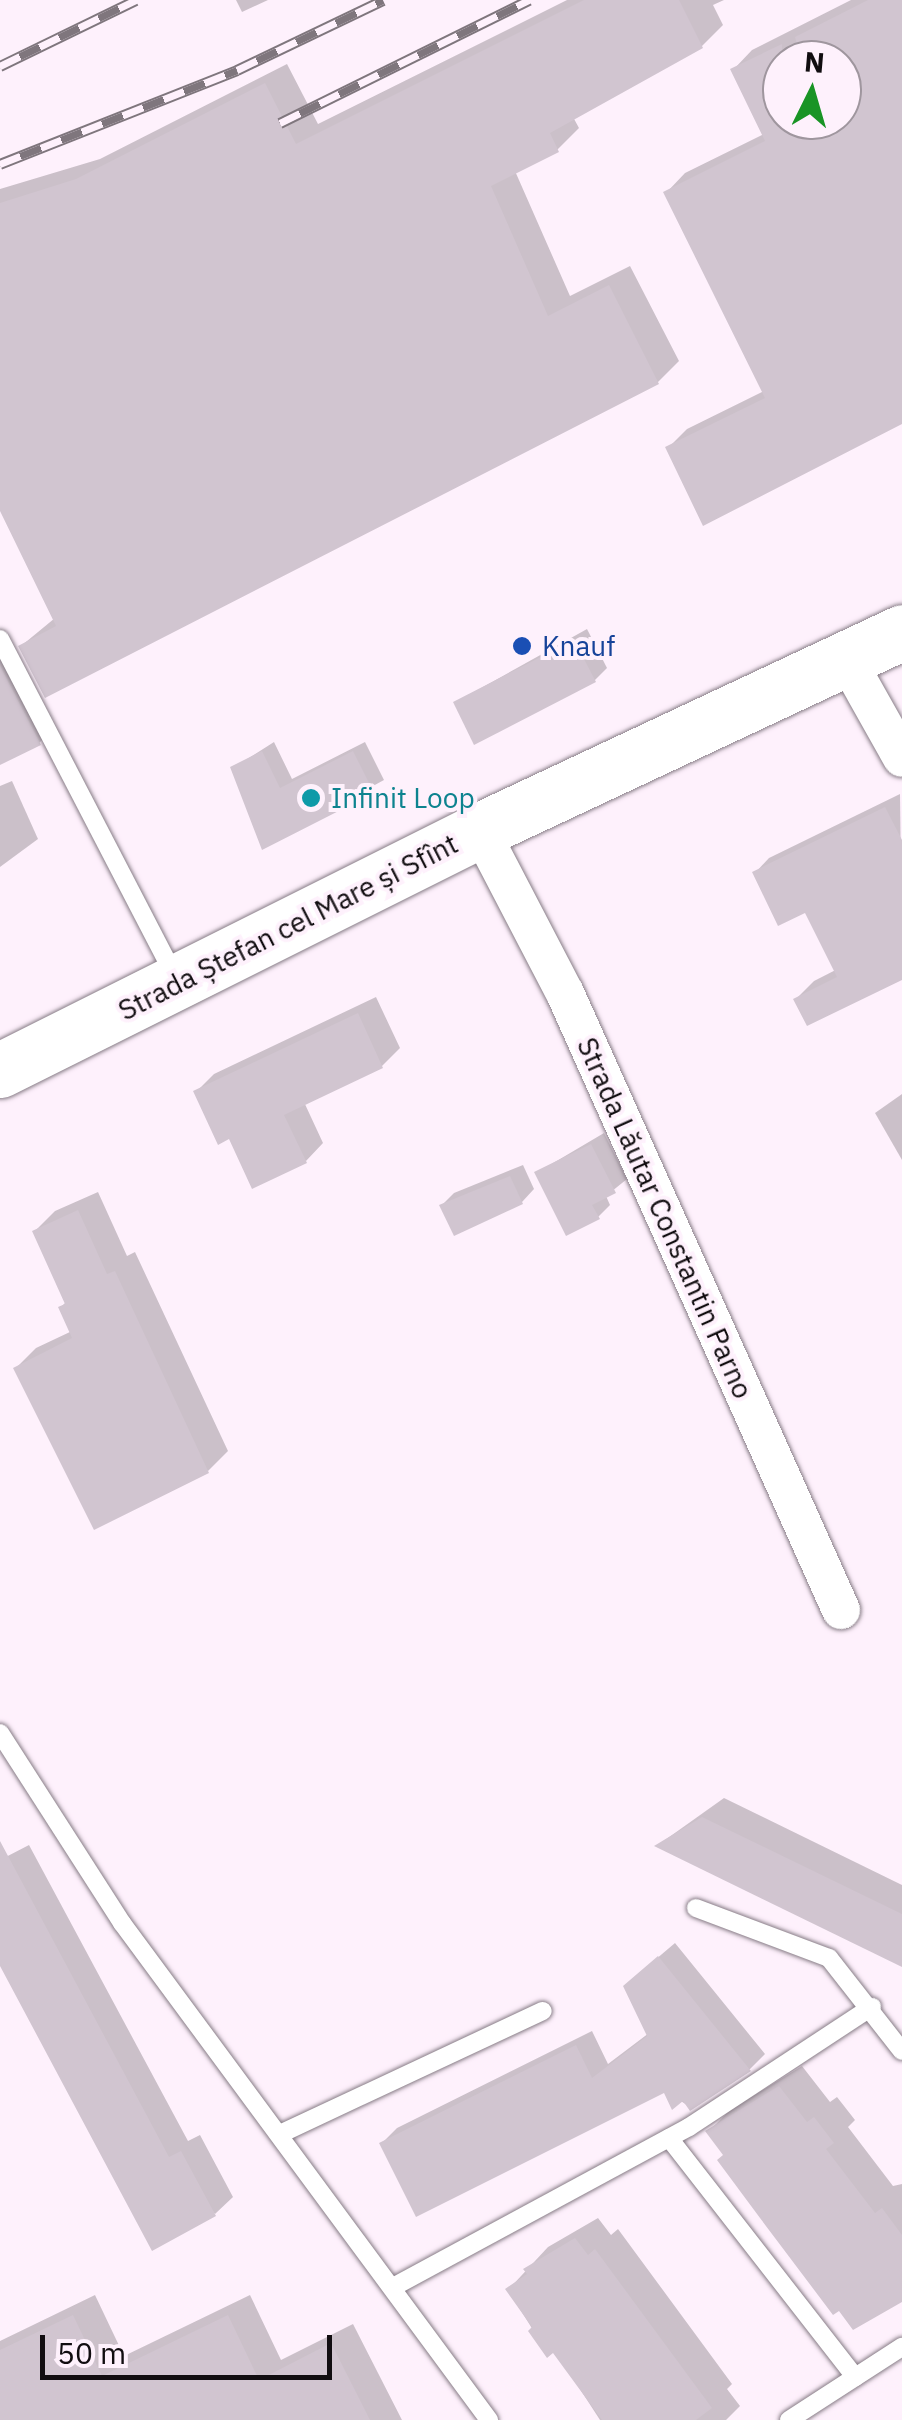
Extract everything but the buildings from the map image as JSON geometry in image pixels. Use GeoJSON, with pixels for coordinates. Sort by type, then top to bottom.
{"type":"FeatureCollection","features":[{"type":"Feature","properties":{"kind":"main road","name":"Strada Ștefan cel Mare și Sfînt"},"geometry":{"type":"LineString","coordinates":[[0,1070],[480,830],[902,632]]}},
{"type":"Feature","properties":{"kind":"street"},"geometry":{"type":"LineString","coordinates":[[847,660],[902,758]]}},
{"type":"Feature","properties":{"kind":"street","name":"Strada Lăutar Constantin Parno"},"geometry":{"type":"LineString","coordinates":[[480,830],[565,993],[841,1610]]}},
{"type":"Feature","properties":{"kind":"lane"},"geometry":{"type":"LineString","coordinates":[[0,640],[178,984]]}},
{"type":"Feature","properties":{"kind":"lane"},"geometry":{"type":"LineString","coordinates":[[0,1733],[122,1923],[395,2286],[489,2420]]}},
{"type":"Feature","properties":{"kind":"lane"},"geometry":{"type":"LineString","coordinates":[[696,1908],[829,1958],[872,2007],[902,2051]]}},
{"type":"Feature","properties":{"kind":"lane"},"geometry":{"type":"LineString","coordinates":[[395,2286],[669,2138],[872,2007]]}},
{"type":"Feature","properties":{"kind":"lane"},"geometry":{"type":"LineString","coordinates":[[280,2134],[543,2011]]}},
{"type":"Feature","properties":{"kind":"lane"},"geometry":{"type":"LineString","coordinates":[[669,2138],[855,2377]]}},
{"type":"Feature","properties":{"kind":"lane"},"geometry":{"type":"LineString","coordinates":[[789,2420],[902,2346]]}},
{"type":"Feature","properties":{"kind":"railway"},"geometry":{"type":"LineString","coordinates":[[0,66],[136,0]]}},
{"type":"Feature","properties":{"kind":"railway"},"geometry":{"type":"LineString","coordinates":[[0,164],[237,70],[383,0]]}},
{"type":"Feature","properties":{"kind":"railway"},"geometry":{"type":"LineString","coordinates":[[280,123],[529,0]]}},
{"type":"Feature","properties":{"kind":"place","name":"Knauf"},"geometry":{"type":"Point","coordinates":[522,646]}},
{"type":"Feature","properties":{"kind":"place","name":"Infinit Loop"},"geometry":{"type":"Point","coordinates":[311,798]}}]}
